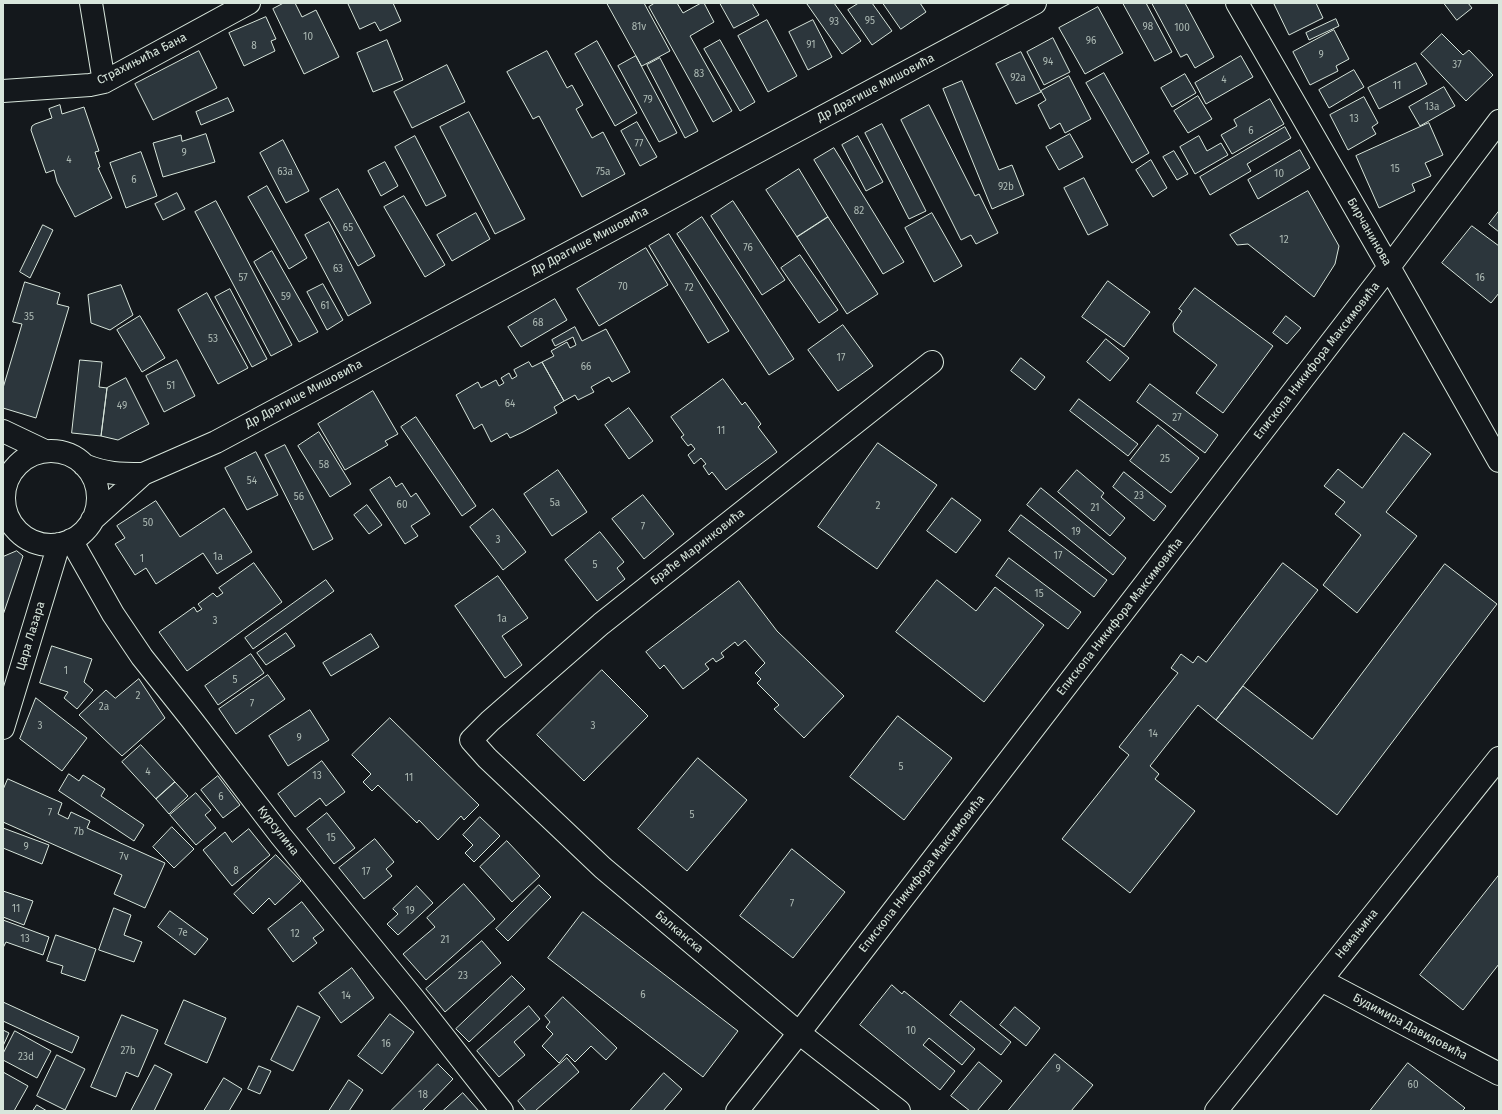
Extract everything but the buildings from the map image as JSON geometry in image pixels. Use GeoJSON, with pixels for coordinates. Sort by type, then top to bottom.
{"type":"FeatureCollection","features":[{"type":"Feature","properties":{"kind":"street"},"geometry":{"type":"LineString","coordinates":[[91,3],[104,82]]}},
{"type":"Feature","properties":{"kind":"street","name":"Страхињића Бана"},"geometry":{"type":"LineString","coordinates":[[3,91],[90,85],[104,82],[249,3]]}},
{"type":"Feature","properties":{"kind":"street","name":"Др Драгише Мишовића"},"geometry":{"type":"LineString","coordinates":[[92,520],[143,474],[230,434],[1035,3]]}},
{"type":"Feature","properties":{"kind":"street","name":"Бирчанинова"},"geometry":{"type":"LineString","coordinates":[[1237,3],[1390,268],[1499,461]]}},
{"type":"Feature","properties":{"kind":"street","name":"Епископа Никифора Максимовића"},"geometry":{"type":"LineString","coordinates":[[738,1111],[1390,268],[1499,121]]}},
{"type":"Feature","properties":{"kind":"street","name":"Браће Маринковића"},"geometry":{"type":"LineString","coordinates":[[471,740],[490,721],[601,624],[932,362]]}},
{"type":"Feature","properties":{"kind":"street"},"geometry":{"type":"LineString","coordinates":[[3,431],[46,451]]}},
{"type":"Feature","properties":{"kind":"street"},"geometry":{"type":"LineString","coordinates":[[46,451],[56,451],[66,454],[84,465],[93,477],[97,491],[97,506],[92,520],[83,532],[65,542],[44,544],[29,540],[5,521],[4,488],[18,464],[31,456],[46,451]]}},
{"type":"Feature","properties":{"kind":"street","name":"Др Драгише Мишовића"},"geometry":{"type":"LineString","coordinates":[[84,465],[101,472],[117,474],[143,474]]}},
{"type":"Feature","properties":{"kind":"street","name":"Цара Лазара"},"geometry":{"type":"LineString","coordinates":[[3,728],[65,542]]}},
{"type":"Feature","properties":{"kind":"street","name":"Курсулина"},"geometry":{"type":"LineString","coordinates":[[65,542],[142,657],[281,836],[414,999],[502,1111]]}},
{"type":"Feature","properties":{"kind":"street","name":"Балканска"},"geometry":{"type":"LineString","coordinates":[[471,740],[487,758],[603,868],[800,1032],[898,1111]]}},
{"type":"Feature","properties":{"kind":"street","name":"Немањина"},"geometry":{"type":"LineString","coordinates":[[1216,1111],[1499,758]]}},
{"type":"Feature","properties":{"kind":"street","name":"Будимира Давидовића"},"geometry":{"type":"LineString","coordinates":[[1321,980],[1499,1074]]}}]}
